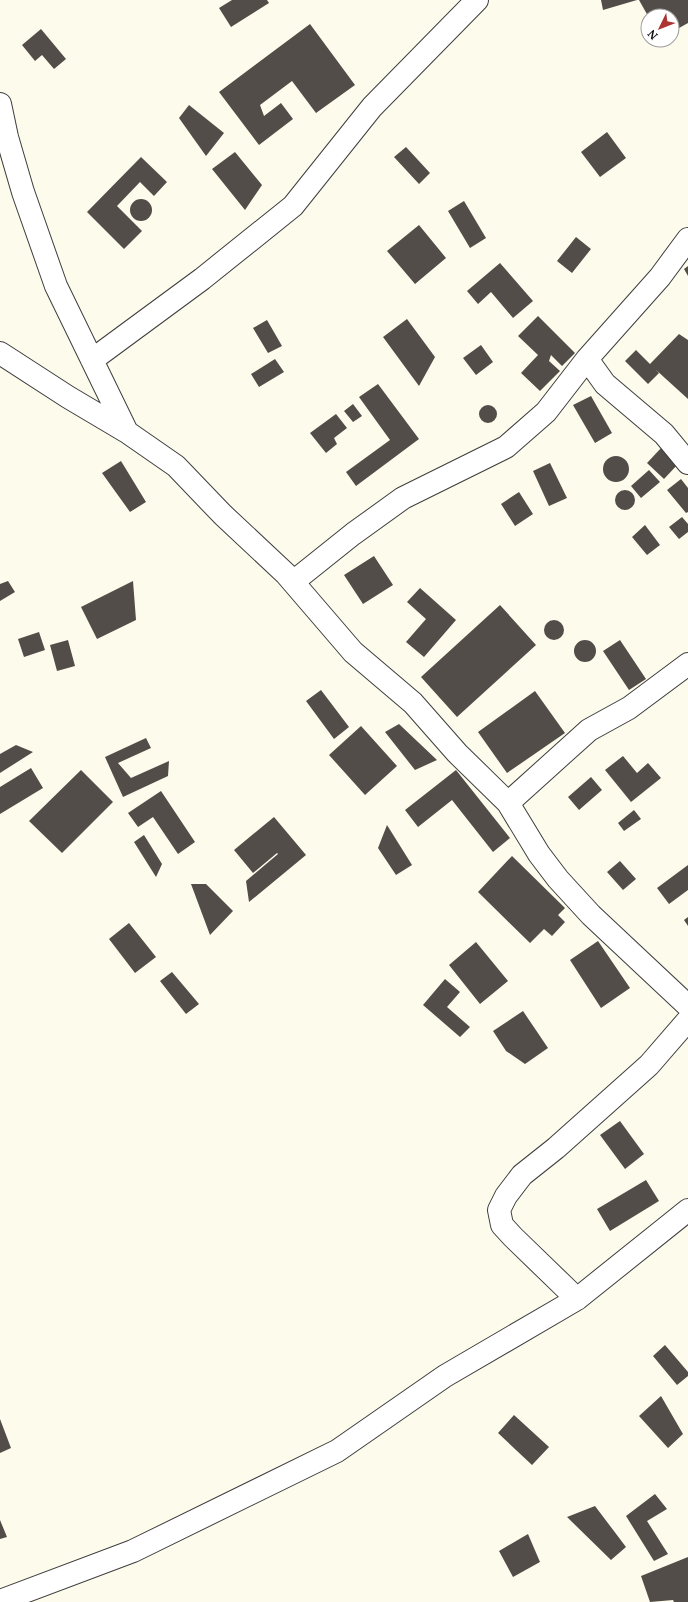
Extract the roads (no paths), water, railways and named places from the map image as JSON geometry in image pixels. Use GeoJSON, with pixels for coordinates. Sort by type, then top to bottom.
{"type":"FeatureCollection","features":[{"type":"Feature","properties":{"kind":"street"},"geometry":{"type":"LineString","coordinates":[[92,360],[202,279],[293,206],[372,107],[477,0]]}},
{"type":"Feature","properties":{"kind":"street"},"geometry":{"type":"LineString","coordinates":[[0,104],[7,138],[23,192],[56,286],[127,432]]}},
{"type":"Feature","properties":{"kind":"street"},"geometry":{"type":"LineString","coordinates":[[293,582],[353,534],[403,498],[506,447],[546,412],[587,359],[660,277],[688,239]]}},
{"type":"Feature","properties":{"kind":"street"},"geometry":{"type":"LineString","coordinates":[[0,353],[68,397],[127,432],[176,466],[293,582],[353,652],[413,703],[457,753],[508,803],[539,854],[558,879],[591,915],[688,1006]]}},
{"type":"Feature","properties":{"kind":"street"},"geometry":{"type":"LineString","coordinates":[[587,359],[605,384],[664,434],[688,462]]}},
{"type":"Feature","properties":{"kind":"street"},"geometry":{"type":"LineString","coordinates":[[508,803],[589,730],[629,708],[687,669]]}},
{"type":"Feature","properties":{"kind":"street"},"geometry":{"type":"LineString","coordinates":[[577,1299],[502,1225],[499,1210],[506,1196],[522,1175],[556,1148],[649,1065],[688,1020]]}},
{"type":"Feature","properties":{"kind":"street"},"geometry":{"type":"LineString","coordinates":[[0,1601],[133,1551],[337,1452],[445,1376],[577,1299],[688,1210]]}}]}
